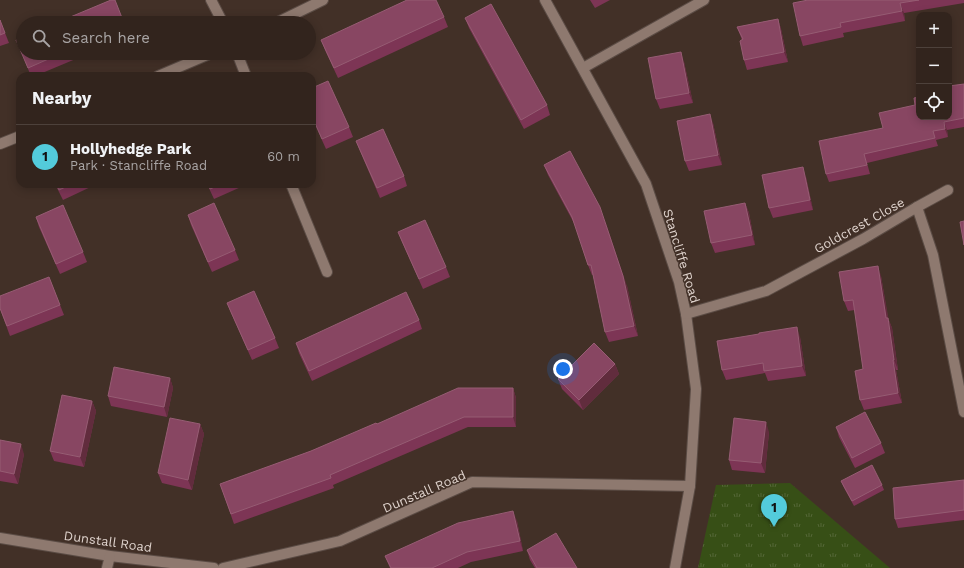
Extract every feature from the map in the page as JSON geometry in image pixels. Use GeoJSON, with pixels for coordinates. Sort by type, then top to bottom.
{"type":"FeatureCollection","features":[{"type":"Feature","properties":{"kind":"street"},"geometry":{"type":"LineString","coordinates":[[211,0],[219,16]]}},
{"type":"Feature","properties":{"kind":"street"},"geometry":{"type":"LineString","coordinates":[[290,16],[323,0]]}},
{"type":"Feature","properties":{"kind":"street","name":"Stancliffe Road"},"geometry":{"type":"LineString","coordinates":[[545,0],[646,184],[679,282],[686,314],[696,389],[690,486],[675,568]]}},
{"type":"Feature","properties":{"kind":"street"},"geometry":{"type":"LineString","coordinates":[[583,68],[704,0]]}},
{"type":"Feature","properties":{"kind":"street"},"geometry":{"type":"LineString","coordinates":[[167,72],[196,60]]}},
{"type":"Feature","properties":{"kind":"street"},"geometry":{"type":"LineString","coordinates":[[240,60],[244,72]]}},
{"type":"Feature","properties":{"kind":"street"},"geometry":{"type":"LineString","coordinates":[[0,144],[16,138]]}},
{"type":"Feature","properties":{"kind":"street"},"geometry":{"type":"LineString","coordinates":[[292,188],[326,272]]}},
{"type":"Feature","properties":{"kind":"street"},"geometry":{"type":"LineString","coordinates":[[917,207],[948,190]]}},
{"type":"Feature","properties":{"kind":"street","name":"Goldcrest Close"},"geometry":{"type":"LineString","coordinates":[[686,314],[766,291],[863,239],[917,207],[933,255],[964,412]]}},
{"type":"Feature","properties":{"kind":"street","name":"Dunstall Road"},"geometry":{"type":"LineString","coordinates":[[223,568],[340,542],[472,482],[690,486]]}},
{"type":"Feature","properties":{"kind":"street","name":"Dunstall Road"},"geometry":{"type":"LineString","coordinates":[[0,538],[110,556],[214,568]]}},
{"type":"Feature","properties":{"kind":"street"},"geometry":{"type":"LineString","coordinates":[[107,568],[110,556]]}},
{"type":"Feature","properties":{"kind":"green space"},"geometry":{"type":"Polygon","coordinates":[[[790,483],[890,568],[698,568],[716,485],[790,483]]]}},
{"type":"Feature","properties":{"kind":"building"},"geometry":{"type":"Polygon","coordinates":[[[111,0],[115,0],[121,16],[73,16],[111,0]]]}},
{"type":"Feature","properties":{"kind":"building"},"geometry":{"type":"Polygon","coordinates":[[[407,0],[436,0],[444,17],[334,68],[321,40],[407,0]]]}},
{"type":"Feature","properties":{"kind":"building"},"geometry":{"type":"Polygon","coordinates":[[[808,0],[919,0],[900,3],[902,11],[840,23],[841,27],[800,36],[793,3],[808,0]]]}},
{"type":"Feature","properties":{"kind":"building"},"geometry":{"type":"Polygon","coordinates":[[[491,4],[547,105],[521,120],[465,18],[491,4]]]}},
{"type":"Feature","properties":{"kind":"building"},"geometry":{"type":"Polygon","coordinates":[[[778,19],[784,52],[744,60],[740,41],[743,39],[737,27],[778,19]]]}},
{"type":"Feature","properties":{"kind":"building"},"geometry":{"type":"Polygon","coordinates":[[[0,20],[5,33],[0,35],[0,20]]]}},
{"type":"Feature","properties":{"kind":"building"},"geometry":{"type":"Polygon","coordinates":[[[681,52],[689,93],[656,99],[648,58],[681,52]]]}},
{"type":"Feature","properties":{"kind":"building"},"geometry":{"type":"Polygon","coordinates":[[[25,60],[46,60],[28,68],[25,60]]]}},
{"type":"Feature","properties":{"kind":"building"},"geometry":{"type":"Polygon","coordinates":[[[328,81],[349,127],[322,139],[316,125],[316,86],[328,81]]]}},
{"type":"Feature","properties":{"kind":"building"},"geometry":{"type":"Polygon","coordinates":[[[964,84],[964,118],[944,122],[945,129],[933,131],[935,138],[864,154],[867,165],[826,174],[819,141],[883,128],[879,113],[915,105],[914,98],[916,98],[916,120],[952,120],[952,86],[964,84]]]}},
{"type":"Feature","properties":{"kind":"building"},"geometry":{"type":"Polygon","coordinates":[[[710,114],[718,155],[685,161],[677,121],[710,114]]]}},
{"type":"Feature","properties":{"kind":"building"},"geometry":{"type":"Polygon","coordinates":[[[383,129],[404,176],[377,188],[356,141],[383,129]]]}},
{"type":"Feature","properties":{"kind":"building"},"geometry":{"type":"Polygon","coordinates":[[[570,151],[600,207],[623,276],[634,326],[605,332],[591,265],[588,265],[572,217],[544,165],[570,151]]]}},
{"type":"Feature","properties":{"kind":"building"},"geometry":{"type":"Polygon","coordinates":[[[803,167],[810,200],[769,208],[762,175],[803,167]]]}},
{"type":"Feature","properties":{"kind":"building"},"geometry":{"type":"Polygon","coordinates":[[[214,203],[235,250],[208,262],[188,215],[214,203]]]}},
{"type":"Feature","properties":{"kind":"building"},"geometry":{"type":"Polygon","coordinates":[[[745,203],[752,235],[711,243],[704,211],[745,203]]]}},
{"type":"Feature","properties":{"kind":"building"},"geometry":{"type":"Polygon","coordinates":[[[63,205],[83,252],[56,264],[36,217],[63,205]]]}},
{"type":"Feature","properties":{"kind":"building"},"geometry":{"type":"Polygon","coordinates":[[[425,220],[446,267],[419,279],[398,232],[425,220]]]}},
{"type":"Feature","properties":{"kind":"building"},"geometry":{"type":"Polygon","coordinates":[[[964,221],[964,245],[960,222],[964,221]]]}},
{"type":"Feature","properties":{"kind":"building"},"geometry":{"type":"Polygon","coordinates":[[[878,266],[886,318],[888,318],[898,393],[860,400],[855,371],[863,369],[853,300],[844,301],[839,272],[878,266]]]}},
{"type":"Feature","properties":{"kind":"building"},"geometry":{"type":"Polygon","coordinates":[[[49,277],[60,305],[7,326],[0,308],[0,296],[49,277]]]}},
{"type":"Feature","properties":{"kind":"building"},"geometry":{"type":"Polygon","coordinates":[[[254,291],[275,338],[248,350],[227,303],[254,291]]]}},
{"type":"Feature","properties":{"kind":"building"},"geometry":{"type":"Polygon","coordinates":[[[406,292],[419,320],[309,371],[296,343],[406,292]]]}},
{"type":"Feature","properties":{"kind":"building"},"geometry":{"type":"Polygon","coordinates":[[[797,327],[802,366],[764,371],[763,363],[722,370],[717,341],[797,327]]]}},
{"type":"Feature","properties":{"kind":"building"},"geometry":{"type":"Polygon","coordinates":[[[594,343],[615,364],[579,400],[558,379],[594,343]]]}},
{"type":"Feature","properties":{"kind":"building"},"geometry":{"type":"Polygon","coordinates":[[[114,367],[170,378],[164,407],[108,396],[114,367]]]}},
{"type":"Feature","properties":{"kind":"building"},"geometry":{"type":"Polygon","coordinates":[[[458,388],[513,388],[513,417],[464,417],[330,475],[331,478],[231,514],[220,484],[311,451],[458,388]]]}},
{"type":"Feature","properties":{"kind":"building"},"geometry":{"type":"Polygon","coordinates":[[[62,395],[92,401],[80,457],[50,451],[62,395]]]}},
{"type":"Feature","properties":{"kind":"building"},"geometry":{"type":"Polygon","coordinates":[[[865,412],[881,443],[852,458],[836,427],[865,412]]]}},
{"type":"Feature","properties":{"kind":"building"},"geometry":{"type":"Polygon","coordinates":[[[170,418],[200,424],[188,480],[158,473],[170,418]]]}},
{"type":"Feature","properties":{"kind":"building"},"geometry":{"type":"Polygon","coordinates":[[[734,418],[766,422],[761,463],[729,460],[734,418]]]}},
{"type":"Feature","properties":{"kind":"building"},"geometry":{"type":"Polygon","coordinates":[[[0,440],[21,444],[14,474],[0,471],[0,440]]]}},
{"type":"Feature","properties":{"kind":"building"},"geometry":{"type":"Polygon","coordinates":[[[872,465],[882,485],[852,501],[841,481],[872,465]]]}},
{"type":"Feature","properties":{"kind":"building"},"geometry":{"type":"Polygon","coordinates":[[[964,480],[964,510],[895,519],[893,488],[964,480]]]}},
{"type":"Feature","properties":{"kind":"building"},"geometry":{"type":"Polygon","coordinates":[[[513,511],[520,541],[467,552],[432,568],[391,568],[385,556],[458,523],[513,511]]]}},
{"type":"Feature","properties":{"kind":"building"},"geometry":{"type":"Polygon","coordinates":[[[556,533],[577,568],[537,568],[527,550],[556,533]]]}},
{"type":"Feature","properties":{"kind":"place","name":"Hollyhedge Park"},"geometry":{"type":"Point","coordinates":[774,527]}}]}
